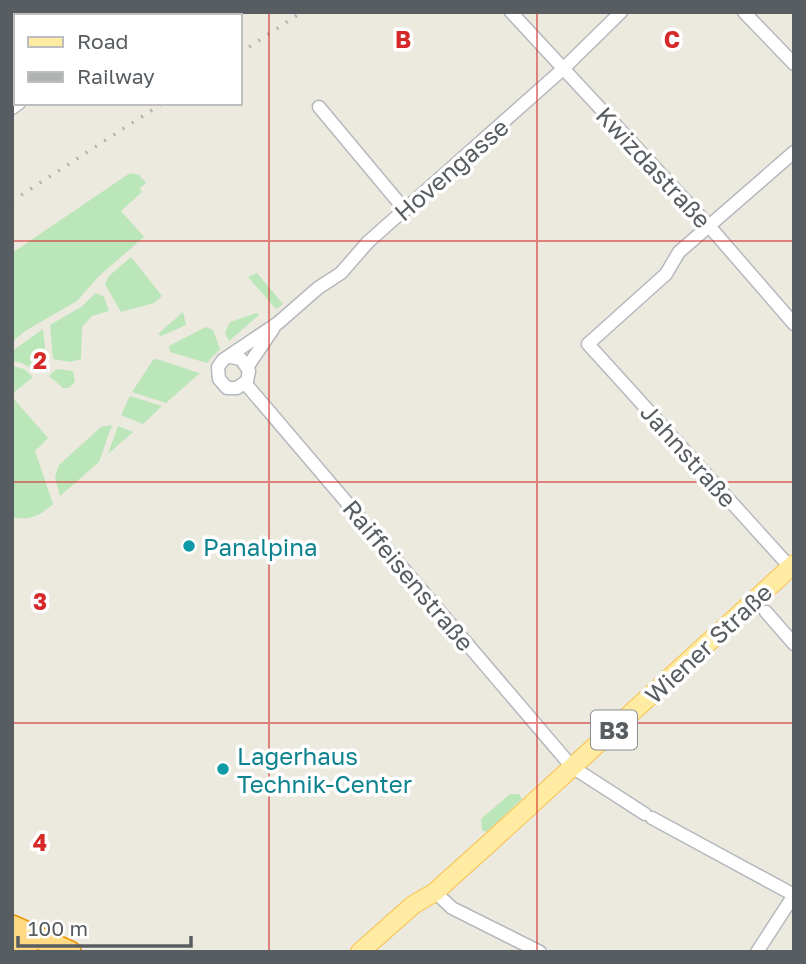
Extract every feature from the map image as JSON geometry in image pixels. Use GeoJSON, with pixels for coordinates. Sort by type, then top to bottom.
{"type":"FeatureCollection","features":[{"type":"Feature","properties":{"kind":"highway"},"geometry":{"type":"LineString","coordinates":[[12,926],[70,952]]}},
{"type":"Feature","properties":{"kind":"highway"},"geometry":{"type":"LineString","coordinates":[[12,945],[27,952]]}},
{"type":"Feature","properties":{"kind":"main road","name":"Wiener Straße"},"geometry":{"type":"LineString","coordinates":[[360,952],[412,905],[435,892],[792,566]]}},
{"type":"Feature","properties":{"kind":"main road","name":"Wiener Straße"},"geometry":{"type":"LineString","coordinates":[[378,952],[420,914],[435,892]]}},
{"type":"Feature","properties":{"kind":"street","name":"Kwizdastraße"},"geometry":{"type":"LineString","coordinates":[[511,12],[709,226],[794,324]]}},
{"type":"Feature","properties":{"kind":"street","name":"Hovengasse"},"geometry":{"type":"LineString","coordinates":[[245,383],[240,387],[230,388],[223,385],[217,373],[220,363],[248,341],[278,323],[318,288],[341,273],[368,242],[563,69],[621,12]]}},
{"type":"Feature","properties":{"kind":"street"},"geometry":{"type":"LineString","coordinates":[[744,12],[794,64]]}},
{"type":"Feature","properties":{"kind":"street"},"geometry":{"type":"LineString","coordinates":[[319,107],[405,209]]}},
{"type":"Feature","properties":{"kind":"street"},"geometry":{"type":"LineString","coordinates":[[709,226],[794,152]]}},
{"type":"Feature","properties":{"kind":"street","name":"Jahnstraße"},"geometry":{"type":"LineString","coordinates":[[709,226],[679,252],[667,274],[588,344],[792,566]]}},
{"type":"Feature","properties":{"kind":"street","name":"Hovengasse"},"geometry":{"type":"LineString","coordinates":[[248,366],[278,323]]}},
{"type":"Feature","properties":{"kind":"street"},"geometry":{"type":"LineString","coordinates":[[231,357],[241,359],[248,366],[249,374],[245,383]]}},
{"type":"Feature","properties":{"kind":"street","name":"Raiffeisenstraße"},"geometry":{"type":"LineString","coordinates":[[245,383],[572,767],[648,816],[794,895]]}},
{"type":"Feature","properties":{"kind":"street"},"geometry":{"type":"LineString","coordinates":[[766,612],[794,644]]}},
{"type":"Feature","properties":{"kind":"street"},"geometry":{"type":"LineString","coordinates":[[435,892],[453,908],[540,952]]}},
{"type":"Feature","properties":{"kind":"street"},"geometry":{"type":"LineString","coordinates":[[757,952],[794,895]]}},
{"type":"Feature","properties":{"kind":"green space"},"geometry":{"type":"Polygon","coordinates":[[[130,173],[139,175],[146,183],[140,188],[142,192],[121,211],[144,237],[99,276],[77,301],[25,331],[12,342],[12,253],[130,173]]]}},
{"type":"Feature","properties":{"kind":"green space"},"geometry":{"type":"Polygon","coordinates":[[[131,257],[162,296],[154,303],[121,312],[105,284],[109,276],[131,257]]]}},
{"type":"Feature","properties":{"kind":"green space"},"geometry":{"type":"Polygon","coordinates":[[[257,273],[283,304],[276,309],[248,277],[257,273]]]}},
{"type":"Feature","properties":{"kind":"green space"},"geometry":{"type":"Polygon","coordinates":[[[96,293],[104,297],[109,311],[92,316],[82,327],[81,359],[70,362],[53,359],[50,325],[81,307],[96,293]]]}},
{"type":"Feature","properties":{"kind":"green space"},"geometry":{"type":"Polygon","coordinates":[[[183,312],[186,325],[161,336],[158,334],[183,312]]]}},
{"type":"Feature","properties":{"kind":"green space"},"geometry":{"type":"Polygon","coordinates":[[[257,313],[259,315],[229,341],[225,333],[230,322],[257,313]]]}},
{"type":"Feature","properties":{"kind":"green space"},"geometry":{"type":"Polygon","coordinates":[[[206,327],[213,330],[220,349],[207,363],[170,352],[169,346],[206,327]]]}},
{"type":"Feature","properties":{"kind":"green space"},"geometry":{"type":"Polygon","coordinates":[[[43,329],[47,364],[36,371],[12,361],[12,351],[43,329]]]}},
{"type":"Feature","properties":{"kind":"green space"},"geometry":{"type":"Polygon","coordinates":[[[153,360],[200,373],[166,403],[132,392],[153,360]]]}},
{"type":"Feature","properties":{"kind":"green space"},"geometry":{"type":"Polygon","coordinates":[[[12,366],[24,369],[33,377],[12,394],[12,366]]]}},
{"type":"Feature","properties":{"kind":"green space"},"geometry":{"type":"Polygon","coordinates":[[[57,369],[73,371],[75,382],[69,388],[63,388],[49,376],[57,369]]]}},
{"type":"Feature","properties":{"kind":"green space"},"geometry":{"type":"Polygon","coordinates":[[[130,396],[162,406],[143,424],[121,415],[130,396]]]}},
{"type":"Feature","properties":{"kind":"green space"},"geometry":{"type":"Polygon","coordinates":[[[12,397],[48,438],[35,451],[53,504],[29,518],[12,517],[12,397]]]}},
{"type":"Feature","properties":{"kind":"green space"},"geometry":{"type":"Polygon","coordinates":[[[112,425],[99,462],[60,496],[55,477],[59,465],[101,427],[112,425]]]}},
{"type":"Feature","properties":{"kind":"green space"},"geometry":{"type":"Polygon","coordinates":[[[118,426],[133,432],[108,454],[118,426]]]}},
{"type":"Feature","properties":{"kind":"green space"},"geometry":{"type":"Polygon","coordinates":[[[510,794],[519,794],[522,799],[486,832],[482,830],[481,819],[510,794]]]}},
{"type":"Feature","properties":{"kind":"railway"},"geometry":{"type":"LineString","coordinates":[[242,52],[302,12]]}},
{"type":"Feature","properties":{"kind":"railway"},"geometry":{"type":"LineString","coordinates":[[12,201],[160,105]]}},
{"type":"Feature","properties":{"kind":"place","name":"Panalpina"},"geometry":{"type":"Point","coordinates":[189,546]}},
{"type":"Feature","properties":{"kind":"place","name":"Lagerhaus Technik-Center"},"geometry":{"type":"Point","coordinates":[223,769]}}]}
